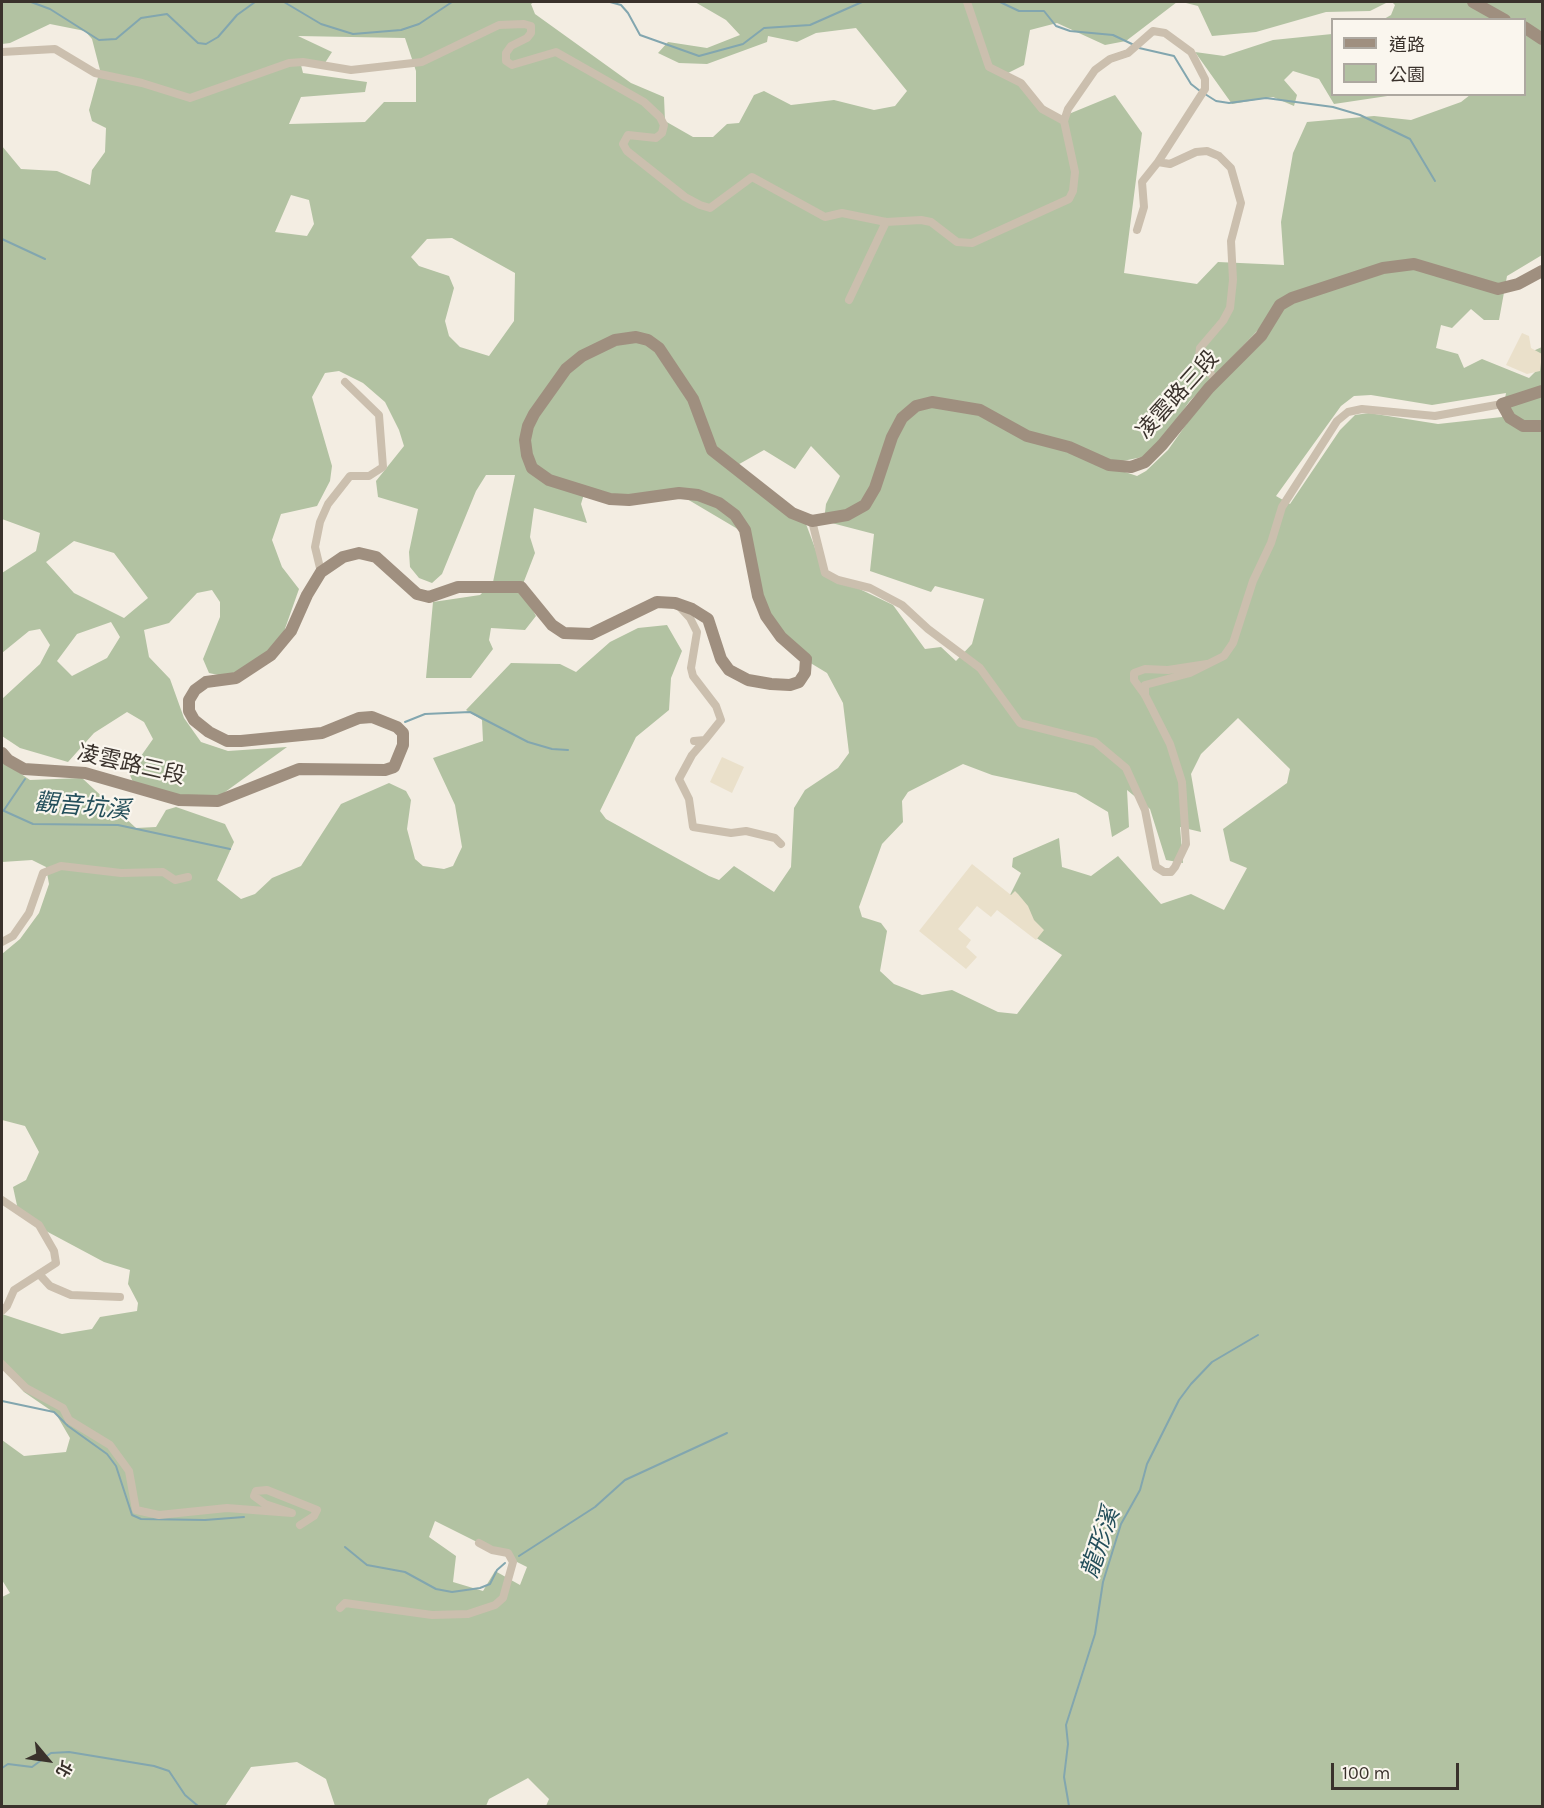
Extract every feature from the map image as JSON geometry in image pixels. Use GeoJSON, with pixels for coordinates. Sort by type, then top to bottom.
{"type":"FeatureCollection","features":[{"type":"Feature","properties":{"kind":"street"},"geometry":{"type":"LineString","coordinates":[[968,2],[988,67],[1022,83],[1042,109],[1064,121]]}},
{"type":"Feature","properties":{"kind":"street"},"geometry":{"type":"LineString","coordinates":[[1473,2],[1501,18]]}},
{"type":"Feature","properties":{"kind":"street"},"geometry":{"type":"LineString","coordinates":[[2,52],[55,49],[95,73],[142,83],[190,98],[290,63],[303,62],[351,70],[422,62],[499,25],[524,24],[531,26],[531,33],[527,38],[511,46],[506,53],[506,61],[512,65],[556,52],[644,102],[660,117],[664,125],[662,133],[656,138],[627,135],[623,144],[627,151],[685,197],[710,208],[752,177],[825,217],[842,213],[886,222],[931,222],[957,242],[972,243],[1069,199],[1073,191],[1075,172],[1064,121],[1068,110],[1095,70],[1110,59],[1128,53],[1153,31],[1165,33],[1191,52],[1205,79],[1202,93],[1158,162],[1142,182],[1144,207],[1137,230]]}},
{"type":"Feature","properties":{"kind":"street"},"geometry":{"type":"LineString","coordinates":[[1526,28],[1542,39]]}},
{"type":"Feature","properties":{"kind":"street"},"geometry":{"type":"LineString","coordinates":[[1158,162],[1170,164],[1196,152],[1207,151],[1219,156],[1231,168],[1238,185],[1241,203],[1231,241],[1233,280],[1230,308],[1223,321],[1200,348],[1199,357],[1216,381]]}},
{"type":"Feature","properties":{"kind":"street"},"geometry":{"type":"LineString","coordinates":[[849,300],[886,222]]}},
{"type":"Feature","properties":{"kind":"street","name":"凌雲路三段"},"geometry":{"type":"LineString","coordinates":[[812,521],[847,515],[865,505],[875,488],[892,437],[902,418],[916,406],[932,402],[980,410],[1028,436],[1069,447],[1109,465],[1131,467],[1145,462],[1161,446],[1216,381],[1261,336],[1280,305],[1292,298],[1316,292],[1383,268],[1414,264],[1498,290],[1518,284],[1542,271]]}},
{"type":"Feature","properties":{"kind":"street"},"geometry":{"type":"LineString","coordinates":[[675,603],[692,609],[708,620],[721,659],[729,670],[738,676],[790,685],[803,677],[806,659],[781,637],[766,616],[758,596],[745,530],[735,515],[719,503],[698,495],[679,493],[629,500],[610,499],[549,480],[532,468],[527,455],[528,426],[566,369],[582,356],[615,340],[636,337],[648,340],[659,348],[693,399],[712,450],[792,513],[812,521],[825,573],[838,580],[870,588],[902,605],[928,629],[980,668],[1020,723],[1095,742],[1126,768],[1146,810],[1156,867],[1171,872],[1186,844],[1182,782],[1170,744],[1145,695],[1134,681],[1134,673],[1145,669],[1168,670],[1207,664]]}},
{"type":"Feature","properties":{"kind":"street"},"geometry":{"type":"LineString","coordinates":[[321,572],[315,548],[320,522],[328,504],[350,476],[369,476],[383,467],[379,415],[345,382]]}},
{"type":"Feature","properties":{"kind":"street"},"geometry":{"type":"LineString","coordinates":[[1145,695],[1145,685],[1190,673],[1224,656],[1233,643],[1253,581],[1271,543],[1282,507],[1337,421],[1348,412],[1362,409],[1435,416],[1502,404],[1542,391]]}},
{"type":"Feature","properties":{"kind":"street"},"geometry":{"type":"LineString","coordinates":[[1502,404],[1510,418],[1523,426],[1542,426]]}},
{"type":"Feature","properties":{"kind":"street","name":"凌雲路三段"},"geometry":{"type":"LineString","coordinates":[[2,753],[8,760],[24,769],[85,772],[179,800],[218,801],[299,769],[385,770],[394,767],[403,746],[403,733],[397,727],[372,717],[359,718],[322,734],[227,741],[194,720],[189,711],[189,700],[195,690],[206,682],[245,674],[282,645],[321,572],[343,557],[359,553],[376,557],[417,594],[429,597],[458,587],[511,585],[521,587],[552,625],[564,633],[591,634],[657,602],[675,603]]}},
{"type":"Feature","properties":{"kind":"street"},"geometry":{"type":"LineString","coordinates":[[675,603],[690,618],[697,632],[691,668],[693,675],[716,706],[721,720],[692,755],[679,779],[689,799],[693,827],[731,832],[746,831],[774,838],[781,844]]}},
{"type":"Feature","properties":{"kind":"street"},"geometry":{"type":"LineString","coordinates":[[694,741],[705,740]]}},
{"type":"Feature","properties":{"kind":"street"},"geometry":{"type":"LineString","coordinates":[[2,942],[13,936],[29,913],[43,873],[61,866],[121,873],[163,872],[175,880],[188,877]]}},
{"type":"Feature","properties":{"kind":"street"},"geometry":{"type":"LineString","coordinates":[[2,1200],[39,1225],[48,1237],[56,1263],[14,1290],[7,1306],[2,1311]]}},
{"type":"Feature","properties":{"kind":"street"},"geometry":{"type":"LineString","coordinates":[[39,1274],[50,1286],[71,1295],[120,1297]]}},
{"type":"Feature","properties":{"kind":"street"},"geometry":{"type":"LineString","coordinates":[[2,1364],[26,1388],[63,1408],[69,1420],[110,1445],[129,1471],[136,1510],[159,1515],[226,1508],[292,1513],[265,1504],[254,1496],[256,1491],[267,1490],[317,1510],[314,1516],[300,1525]]}},
{"type":"Feature","properties":{"kind":"street"},"geometry":{"type":"LineString","coordinates":[[340,1608],[345,1603],[432,1615],[468,1614],[495,1605],[503,1598],[513,1562],[508,1553],[492,1550],[479,1543]]}},
{"type":"Feature","properties":{"kind":"green space"},"geometry":{"type":"Polygon","coordinates":[[[2,2],[534,2],[531,4],[535,14],[631,83],[664,97],[665,121],[693,137],[713,137],[727,124],[739,123],[754,95],[764,91],[791,105],[834,100],[874,110],[895,106],[907,91],[856,28],[816,33],[797,42],[768,36],[767,42],[707,64],[679,63],[658,53],[668,42],[707,48],[740,35],[726,20],[695,2],[1177,2],[1126,41],[1105,45],[1057,23],[1030,30],[1024,65],[1006,74],[1059,118],[1115,95],[1142,133],[1124,273],[1197,284],[1218,262],[1284,265],[1281,222],[1293,153],[1307,122],[1374,116],[1411,120],[1461,102],[1469,96],[1526,96],[1526,18],[1386,18],[1391,15],[1395,5],[1392,2],[1542,2],[1542,255],[1507,276],[1499,320],[1484,320],[1471,309],[1452,328],[1441,325],[1436,348],[1458,354],[1464,368],[1482,359],[1529,378],[1535,372],[1533,351],[1542,347],[1542,1806],[546,1806],[549,1799],[528,1778],[489,1799],[486,1806],[335,1806],[326,1779],[297,1762],[251,1767],[225,1806],[2,1806],[2,1597],[10,1593],[2,1580],[2,1440],[24,1456],[66,1452],[70,1438],[56,1414],[24,1392],[2,1368],[2,1314],[62,1334],[92,1329],[100,1317],[137,1311],[138,1303],[128,1284],[130,1270],[104,1262],[46,1231],[18,1210],[13,1187],[26,1180],[39,1152],[25,1126],[2,1120],[2,954],[20,939],[39,913],[49,884],[46,867],[32,860],[2,862],[2,761],[30,780],[82,778],[136,828],[156,827],[166,810],[176,807],[225,824],[234,842],[217,880],[241,899],[255,894],[272,878],[301,866],[341,804],[389,783],[406,791],[411,800],[407,829],[415,859],[423,866],[444,869],[453,866],[462,847],[455,805],[433,758],[483,741],[482,720],[466,710],[511,663],[560,664],[576,672],[610,642],[638,628],[667,625],[682,651],[671,678],[669,710],[636,737],[600,811],[606,819],[709,876],[719,880],[734,866],[774,892],[791,867],[794,808],[805,790],[838,768],[849,753],[843,703],[827,673],[789,650],[776,632],[741,531],[687,499],[584,494],[581,504],[587,523],[534,508],[530,537],[535,553],[521,589],[536,616],[525,630],[491,628],[489,640],[493,649],[471,678],[426,678],[433,602],[480,595],[493,582],[515,475],[486,475],[476,491],[442,574],[432,583],[419,578],[410,567],[409,552],[418,509],[378,497],[376,481],[404,446],[399,430],[385,402],[363,383],[339,371],[325,373],[312,397],[332,466],[330,481],[317,506],[281,514],[272,540],[282,567],[299,589],[281,640],[249,668],[223,676],[209,673],[203,659],[220,617],[220,602],[212,590],[197,593],[169,623],[144,630],[149,657],[170,679],[184,718],[201,742],[228,751],[287,747],[210,803],[133,782],[129,773],[153,739],[144,722],[127,712],[94,733],[68,762],[20,748],[2,736],[2,699],[40,664],[50,645],[40,629],[29,631],[2,653],[2,573],[36,551],[40,533],[2,519],[2,146],[21,169],[57,171],[90,185],[92,170],[105,152],[106,128],[92,121],[89,110],[100,70],[92,39],[85,31],[50,24],[10,43],[2,44],[2,2]],[[298,36],[332,52],[323,66],[301,65],[303,73],[367,82],[365,92],[301,97],[289,124],[365,122],[384,102],[416,102],[416,71],[405,38],[298,36]],[[291,195],[275,232],[307,236],[314,224],[309,200],[291,195]],[[452,238],[427,239],[411,257],[419,266],[449,276],[454,288],[445,321],[449,336],[460,347],[489,356],[514,321],[515,273],[452,238]],[[1261,327],[1189,402],[1152,455],[1113,463],[1125,472],[1137,476],[1146,471],[1168,450],[1205,398],[1266,339],[1261,327]],[[1506,393],[1432,405],[1371,395],[1354,396],[1341,406],[1276,496],[1290,504],[1340,430],[1355,415],[1369,413],[1438,424],[1502,417],[1506,393]],[[811,446],[795,469],[764,450],[734,467],[803,516],[824,572],[893,605],[925,649],[941,647],[956,661],[972,644],[984,599],[935,586],[931,592],[870,571],[874,534],[824,521],[826,504],[840,476],[811,446]],[[74,541],[46,562],[74,593],[124,618],[148,598],[114,553],[74,541]],[[111,622],[77,634],[57,661],[72,676],[107,658],[120,637],[111,622]],[[1238,718],[1201,754],[1191,774],[1201,832],[1180,827],[1183,863],[1166,860],[1150,809],[1127,790],[1129,827],[1112,837],[1108,812],[1076,793],[992,775],[963,764],[908,792],[902,801],[903,822],[882,844],[859,907],[862,917],[881,923],[887,931],[880,971],[894,984],[922,995],[952,990],[998,1012],[1017,1014],[1062,955],[1020,927],[1007,901],[1021,873],[1012,867],[1013,858],[1059,838],[1062,867],[1091,876],[1118,856],[1161,904],[1191,894],[1224,910],[1247,868],[1230,861],[1223,829],[1287,783],[1290,769],[1238,718]],[[435,1521],[429,1537],[456,1556],[453,1582],[483,1591],[495,1571],[520,1585],[527,1567],[435,1521]]]}},
{"type":"Feature","properties":{"kind":"green space"},"geometry":{"type":"Polygon","coordinates":[[[1182,2],[1388,2],[1370,11],[1326,12],[1256,32],[1212,36],[1198,6],[1182,2]]]}},
{"type":"Feature","properties":{"kind":"green space"},"geometry":{"type":"Polygon","coordinates":[[[1331,34],[1331,96],[1387,96],[1334,104],[1319,79],[1293,71],[1284,80],[1297,95],[1294,106],[1273,97],[1232,104],[1195,52],[1224,56],[1273,40],[1331,34]]]}},
{"type":"Feature","properties":{"kind":"shaded area"},"geometry":{"type":"Polygon","coordinates":[[[1522,333],[1529,336],[1531,348],[1542,354],[1540,371],[1527,374],[1506,365],[1522,333]]]}},
{"type":"Feature","properties":{"kind":"shaded area"},"geometry":{"type":"Polygon","coordinates":[[[722,757],[744,767],[732,793],[710,782],[722,757]]]}},
{"type":"Feature","properties":{"kind":"shaded area"},"geometry":{"type":"Polygon","coordinates":[[[972,864],[1011,895],[1015,891],[1028,906],[1034,920],[1044,930],[1036,940],[997,910],[991,917],[977,906],[958,929],[971,940],[966,947],[977,957],[966,969],[919,931],[972,864]]]}},
{"type":"Feature","properties":{"kind":"waterway"},"geometry":{"type":"LineString","coordinates":[[31,2],[50,9],[99,40],[116,39],[141,18],[167,14],[198,43],[206,44],[218,37],[237,15],[255,2]]}},
{"type":"Feature","properties":{"kind":"waterway"},"geometry":{"type":"LineString","coordinates":[[284,2],[321,24],[353,34],[401,30],[419,24],[452,2]]}},
{"type":"Feature","properties":{"kind":"waterway"},"geometry":{"type":"LineString","coordinates":[[610,2],[621,5],[640,35],[699,56],[743,44],[764,28],[810,25],[862,2]]}},
{"type":"Feature","properties":{"kind":"waterway"},"geometry":{"type":"LineString","coordinates":[[1000,2],[1019,11],[1044,11],[1056,26],[1070,31],[1113,35],[1134,45]]}},
{"type":"Feature","properties":{"kind":"waterway"},"geometry":{"type":"LineString","coordinates":[[1139,48],[1174,56],[1191,84],[1200,91]]}},
{"type":"Feature","properties":{"kind":"waterway"},"geometry":{"type":"LineString","coordinates":[[1205,94],[1216,101],[1229,103],[1266,98],[1333,107],[1360,115],[1410,139],[1435,181]]}},
{"type":"Feature","properties":{"kind":"waterway"},"geometry":{"type":"LineString","coordinates":[[2,239],[45,259]]}},
{"type":"Feature","properties":{"kind":"waterway"},"geometry":{"type":"LineString","coordinates":[[405,722],[425,714],[470,712],[528,742],[552,749],[568,750]]}},
{"type":"Feature","properties":{"kind":"waterway"},"geometry":{"type":"LineString","coordinates":[[4,810],[25,779]]}},
{"type":"Feature","properties":{"kind":"waterway","name":"觀音坑溪"},"geometry":{"type":"LineString","coordinates":[[2,810],[33,824],[118,825],[230,849]]}},
{"type":"Feature","properties":{"kind":"waterway","name":"龍形溪"},"geometry":{"type":"LineString","coordinates":[[1069,1806],[1064,1777],[1068,1744],[1066,1725],[1095,1634],[1103,1582],[1121,1524],[1140,1490],[1147,1464],[1179,1400],[1212,1362],[1258,1335]]}},
{"type":"Feature","properties":{"kind":"waterway"},"geometry":{"type":"LineString","coordinates":[[2,1401],[54,1412],[68,1426],[107,1454],[116,1466],[132,1515],[141,1519],[205,1520],[244,1517]]}},
{"type":"Feature","properties":{"kind":"waterway"},"geometry":{"type":"LineString","coordinates":[[519,1556],[595,1507],[625,1480],[727,1433]]}},
{"type":"Feature","properties":{"kind":"waterway"},"geometry":{"type":"LineString","coordinates":[[345,1547],[367,1565],[405,1572],[436,1589],[452,1592],[480,1588],[490,1584],[497,1570],[505,1563]]}},
{"type":"Feature","properties":{"kind":"waterway"},"geometry":{"type":"LineString","coordinates":[[2,1768],[8,1764],[32,1767],[51,1753],[69,1752],[154,1766],[169,1771],[185,1795],[198,1806]]}}]}
